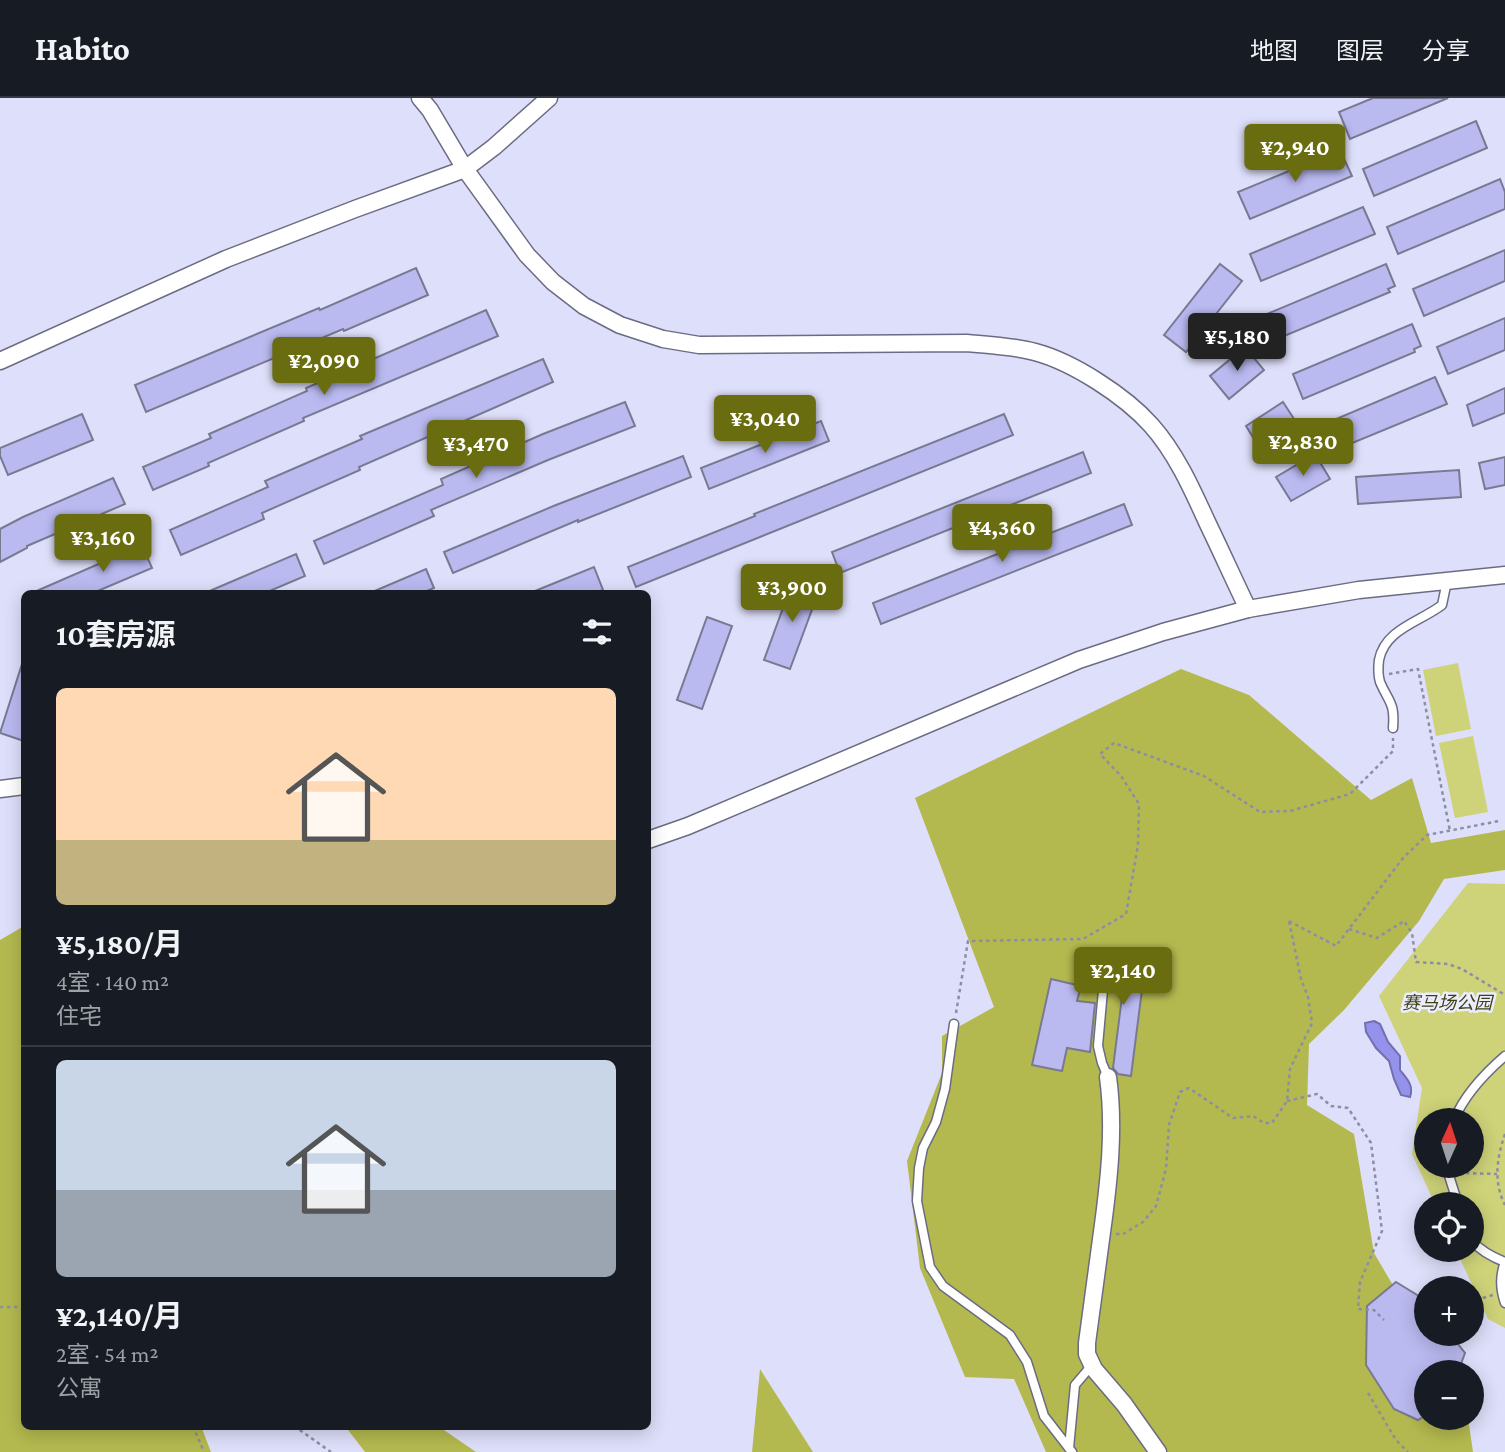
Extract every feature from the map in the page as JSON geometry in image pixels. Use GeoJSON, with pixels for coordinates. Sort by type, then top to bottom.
{"type":"FeatureCollection","features":[{"type":"Feature","properties":{"kind":"street"},"geometry":{"type":"LineString","coordinates":[[420,98],[465,169],[527,255],[584,306],[620,325],[663,339],[699,345],[967,343],[1004,346],[1038,353],[1068,365],[1098,382],[1152,425],[1172,453],[1191,486],[1248,609]]}},
{"type":"Feature","properties":{"kind":"street"},"geometry":{"type":"LineString","coordinates":[[0,361],[226,259],[465,169],[549,98]]}},
{"type":"Feature","properties":{"kind":"street"},"geometry":{"type":"LineString","coordinates":[[651,838],[688,826],[1079,660],[1163,632],[1248,609],[1359,590],[1505,575]]}},
{"type":"Feature","properties":{"kind":"street"},"geometry":{"type":"LineString","coordinates":[[0,789],[21,786]]}},
{"type":"Feature","properties":{"kind":"street"},"geometry":{"type":"LineString","coordinates":[[1108,1077],[1110,1154],[1087,1354],[1092,1365],[1158,1452]]}},
{"type":"Feature","properties":{"kind":"lane"},"geometry":{"type":"LineString","coordinates":[[1394,728],[1393,707],[1378,676],[1378,664],[1384,645],[1398,631],[1443,605],[1447,581]]}},
{"type":"Feature","properties":{"kind":"lane"},"geometry":{"type":"LineString","coordinates":[[1103,990],[1098,1046],[1108,1077]]}},
{"type":"Feature","properties":{"kind":"lane"},"geometry":{"type":"LineString","coordinates":[[954,1024],[936,1122],[923,1148],[919,1168],[918,1201],[930,1267],[943,1286],[1010,1335],[1027,1362],[1044,1416],[1071,1450]]}},
{"type":"Feature","properties":{"kind":"lane"},"geometry":{"type":"LineString","coordinates":[[1460,1108],[1482,1077],[1505,1056]]}},
{"type":"Feature","properties":{"kind":"lane"},"geometry":{"type":"LineString","coordinates":[[1484,1251],[1505,1262],[1501,1271],[1505,1303]]}},
{"type":"Feature","properties":{"kind":"lane"},"geometry":{"type":"LineString","coordinates":[[1071,1450],[1074,1385],[1092,1365]]}},
{"type":"Feature","properties":{"kind":"path"},"geometry":{"type":"LineString","coordinates":[[1378,676],[1418,669],[1450,831]]}},
{"type":"Feature","properties":{"kind":"path"},"geometry":{"type":"LineString","coordinates":[[954,1024],[968,941],[1083,939],[1126,914],[1138,845],[1139,804],[1121,776],[1100,754],[1114,743],[1204,776],[1259,812],[1290,811],[1350,794],[1393,751],[1394,728]]}},
{"type":"Feature","properties":{"kind":"path"},"geometry":{"type":"LineString","coordinates":[[1102,1233],[1123,1234],[1143,1222],[1156,1206],[1166,1169],[1169,1125],[1180,1092],[1189,1088],[1233,1118],[1253,1116],[1264,1123],[1272,1123],[1287,1101],[1290,1069],[1312,1023],[1289,921],[1336,946],[1403,858],[1427,835],[1499,821]]}},
{"type":"Feature","properties":{"kind":"path"},"geometry":{"type":"LineString","coordinates":[[1349,929],[1377,938],[1404,921],[1412,933],[1416,962],[1448,964],[1462,969],[1505,995]]}},
{"type":"Feature","properties":{"kind":"path"},"geometry":{"type":"LineString","coordinates":[[1287,1101],[1317,1094],[1331,1106],[1348,1108],[1371,1143],[1382,1231],[1360,1282],[1358,1309],[1374,1310],[1384,1320]]}},
{"type":"Feature","properties":{"kind":"path"},"geometry":{"type":"LineString","coordinates":[[1505,1134],[1497,1174],[1497,1185],[1505,1205]]}},
{"type":"Feature","properties":{"kind":"path"},"geometry":{"type":"LineString","coordinates":[[1484,1173],[1497,1174]]}},
{"type":"Feature","properties":{"kind":"path"},"geometry":{"type":"LineString","coordinates":[[0,1307],[21,1307]]}},
{"type":"Feature","properties":{"kind":"path"},"geometry":{"type":"LineString","coordinates":[[1368,1393],[1396,1440],[1408,1452]]}},
{"type":"Feature","properties":{"kind":"path"},"geometry":{"type":"LineString","coordinates":[[195,1430],[204,1452]]}},
{"type":"Feature","properties":{"kind":"path"},"geometry":{"type":"LineString","coordinates":[[300,1430],[331,1452]]}},
{"type":"Feature","properties":{"kind":"green space"},"geometry":{"type":"Polygon","coordinates":[[[1458,663],[1471,729],[1436,736],[1423,670],[1458,663]]]}},
{"type":"Feature","properties":{"kind":"green space"},"geometry":{"type":"Polygon","coordinates":[[[1181,669],[1249,695],[1371,800],[1412,778],[1431,843],[1505,830],[1505,870],[1444,879],[1419,921],[1344,1010],[1309,1044],[1307,1105],[1354,1134],[1374,1253],[1414,1321],[1414,1346],[1429,1346],[1437,1360],[1414,1360],[1414,1430],[1470,1430],[1473,1452],[1046,1452],[1014,1379],[965,1377],[920,1268],[907,1161],[942,1073],[942,1036],[994,1007],[915,798],[1181,669]]]}},
{"type":"Feature","properties":{"kind":"green space"},"geometry":{"type":"Polygon","coordinates":[[[1473,736],[1488,812],[1455,818],[1439,743],[1473,736]]]}},
{"type":"Feature","properties":{"kind":"green space","name":"赛马场公园"},"geometry":{"type":"Polygon","coordinates":[[[1468,883],[1505,884],[1505,1328],[1488,1319],[1484,1310],[1484,1276],[1468,1276],[1462,1262],[1484,1262],[1484,1192],[1429,1192],[1423,1178],[1484,1178],[1484,1108],[1419,1108],[1422,1088],[1379,996],[1468,883]]]}},
{"type":"Feature","properties":{"kind":"green space"},"geometry":{"type":"Polygon","coordinates":[[[21,928],[21,1430],[203,1430],[211,1452],[0,1452],[0,940],[21,928]]]}},
{"type":"Feature","properties":{"kind":"green space"},"geometry":{"type":"Polygon","coordinates":[[[760,1369],[813,1452],[752,1452],[760,1369]]]}},
{"type":"Feature","properties":{"kind":"green space"},"geometry":{"type":"Polygon","coordinates":[[[348,1430],[444,1430],[476,1452],[365,1452],[348,1430]]]}},
{"type":"Feature","properties":{"kind":"shaded area"},"geometry":{"type":"Polygon","coordinates":[[[1374,1021],[1380,1024],[1388,1042],[1400,1056],[1400,1070],[1410,1086],[1410,1097],[1401,1095],[1389,1061],[1376,1048],[1366,1032],[1365,1023],[1374,1021]]]}},
{"type":"Feature","properties":{"kind":"building"},"geometry":{"type":"Polygon","coordinates":[[[1373,98],[1448,98],[1350,139],[1339,112],[1373,98]]]}},
{"type":"Feature","properties":{"kind":"building"},"geometry":{"type":"Polygon","coordinates":[[[1476,121],[1487,148],[1374,196],[1363,169],[1476,121]]]}},
{"type":"Feature","properties":{"kind":"building"},"geometry":{"type":"Polygon","coordinates":[[[1340,150],[1352,176],[1250,219],[1238,192],[1340,150]]]}},
{"type":"Feature","properties":{"kind":"building"},"geometry":{"type":"Polygon","coordinates":[[[1500,179],[1505,192],[1505,209],[1398,254],[1387,227],[1500,179]]]}},
{"type":"Feature","properties":{"kind":"building"},"geometry":{"type":"Polygon","coordinates":[[[1363,207],[1375,234],[1261,281],[1250,254],[1363,207]]]}},
{"type":"Feature","properties":{"kind":"building"},"geometry":{"type":"Polygon","coordinates":[[[1505,250],[1505,281],[1424,316],[1413,289],[1505,250]]]}},
{"type":"Feature","properties":{"kind":"building"},"geometry":{"type":"Polygon","coordinates":[[[1220,264],[1242,281],[1186,352],[1164,335],[1220,264]]]}},
{"type":"Feature","properties":{"kind":"building"},"geometry":{"type":"Polygon","coordinates":[[[1386,264],[1395,286],[1388,289],[1390,292],[1277,339],[1267,314],[1386,264]]]}},
{"type":"Feature","properties":{"kind":"building"},"geometry":{"type":"Polygon","coordinates":[[[416,268],[428,295],[146,412],[135,385],[416,268]]]}},
{"type":"Feature","properties":{"kind":"building"},"geometry":{"type":"Polygon","coordinates":[[[486,310],[498,336],[303,418],[304,421],[153,490],[143,467],[211,438],[209,434],[307,391],[306,388],[486,310]]]}},
{"type":"Feature","properties":{"kind":"building"},"geometry":{"type":"Polygon","coordinates":[[[1505,318],[1505,350],[1448,374],[1437,347],[1505,318]]]}},
{"type":"Feature","properties":{"kind":"building"},"geometry":{"type":"Polygon","coordinates":[[[1412,324],[1421,346],[1414,349],[1415,352],[1303,399],[1293,374],[1412,324]]]}},
{"type":"Feature","properties":{"kind":"building"},"geometry":{"type":"Polygon","coordinates":[[[1245,347],[1264,370],[1229,399],[1210,376],[1245,347]]]}},
{"type":"Feature","properties":{"kind":"building"},"geometry":{"type":"Polygon","coordinates":[[[543,359],[553,382],[359,467],[360,470],[262,513],[264,519],[181,555],[170,530],[268,487],[265,481],[362,439],[360,436],[543,359]]]}},
{"type":"Feature","properties":{"kind":"building"},"geometry":{"type":"Polygon","coordinates":[[[1435,377],[1447,404],[1333,451],[1322,425],[1435,377]]]}},
{"type":"Feature","properties":{"kind":"building"},"geometry":{"type":"Polygon","coordinates":[[[1505,388],[1505,413],[1473,426],[1467,405],[1505,388]]]}},
{"type":"Feature","properties":{"kind":"building"},"geometry":{"type":"Polygon","coordinates":[[[625,402],[635,426],[431,510],[434,516],[324,564],[314,541],[443,485],[441,479],[543,434],[625,402]]]}},
{"type":"Feature","properties":{"kind":"building"},"geometry":{"type":"Polygon","coordinates":[[[1283,402],[1298,425],[1261,450],[1246,426],[1283,402]]]}},
{"type":"Feature","properties":{"kind":"building"},"geometry":{"type":"Polygon","coordinates":[[[82,414],[93,440],[8,475],[0,456],[0,448],[82,414]]]}},
{"type":"Feature","properties":{"kind":"building"},"geometry":{"type":"Polygon","coordinates":[[[1004,414],[1013,435],[636,587],[628,567],[1004,414]]]}},
{"type":"Feature","properties":{"kind":"building"},"geometry":{"type":"Polygon","coordinates":[[[821,421],[829,441],[709,489],[701,468],[821,421]]]}},
{"type":"Feature","properties":{"kind":"building"},"geometry":{"type":"Polygon","coordinates":[[[1083,452],[1091,473],[840,573],[832,552],[1083,452]]]}},
{"type":"Feature","properties":{"kind":"building"},"geometry":{"type":"Polygon","coordinates":[[[1315,454],[1330,479],[1291,501],[1276,477],[1315,454]]]}},
{"type":"Feature","properties":{"kind":"building"},"geometry":{"type":"Polygon","coordinates":[[[683,456],[691,477],[578,520],[453,573],[444,552],[683,456]]]}},
{"type":"Feature","properties":{"kind":"building"},"geometry":{"type":"Polygon","coordinates":[[[1505,457],[1505,485],[1485,489],[1479,463],[1505,457]]]}},
{"type":"Feature","properties":{"kind":"building"},"geometry":{"type":"Polygon","coordinates":[[[1459,470],[1461,497],[1358,504],[1356,477],[1459,470]]]}},
{"type":"Feature","properties":{"kind":"building"},"geometry":{"type":"Polygon","coordinates":[[[113,478],[125,504],[27,546],[0,562],[0,529],[113,478]]]}},
{"type":"Feature","properties":{"kind":"building"},"geometry":{"type":"Polygon","coordinates":[[[1124,504],[1132,525],[881,624],[873,603],[1124,504]]]}},
{"type":"Feature","properties":{"kind":"building"},"geometry":{"type":"Polygon","coordinates":[[[142,545],[152,568],[100,590],[39,590],[142,545]]]}},
{"type":"Feature","properties":{"kind":"building"},"geometry":{"type":"Polygon","coordinates":[[[296,554],[305,576],[272,590],[212,590],[296,554]]]}},
{"type":"Feature","properties":{"kind":"building"},"geometry":{"type":"Polygon","coordinates":[[[594,567],[603,590],[537,590],[594,567]]]}},
{"type":"Feature","properties":{"kind":"building"},"geometry":{"type":"Polygon","coordinates":[[[426,569],[434,588],[429,590],[377,590],[426,569]]]}},
{"type":"Feature","properties":{"kind":"building"},"geometry":{"type":"Polygon","coordinates":[[[794,578],[820,588],[790,669],[764,660],[794,578]]]}},
{"type":"Feature","properties":{"kind":"building"},"geometry":{"type":"Polygon","coordinates":[[[707,617],[732,626],[702,709],[677,700],[707,617]]]}},
{"type":"Feature","properties":{"kind":"building"},"geometry":{"type":"Polygon","coordinates":[[[21,667],[21,740],[0,733],[21,667]]]}},
{"type":"Feature","properties":{"kind":"building"},"geometry":{"type":"Polygon","coordinates":[[[1089,959],[1145,966],[1131,1076],[1118,1074],[1113,1068],[1124,981],[1086,977],[1089,959]]]}},
{"type":"Feature","properties":{"kind":"building"},"geometry":{"type":"Polygon","coordinates":[[[1051,979],[1081,986],[1077,1001],[1095,1003],[1090,1052],[1067,1048],[1062,1071],[1032,1065],[1051,979]]]}},
{"type":"Feature","properties":{"kind":"building"},"geometry":{"type":"Polygon","coordinates":[[[1396,1282],[1414,1293],[1414,1346],[1459,1346],[1465,1353],[1462,1360],[1414,1360],[1414,1418],[1394,1409],[1366,1365],[1367,1306],[1396,1282]]]}}]}
